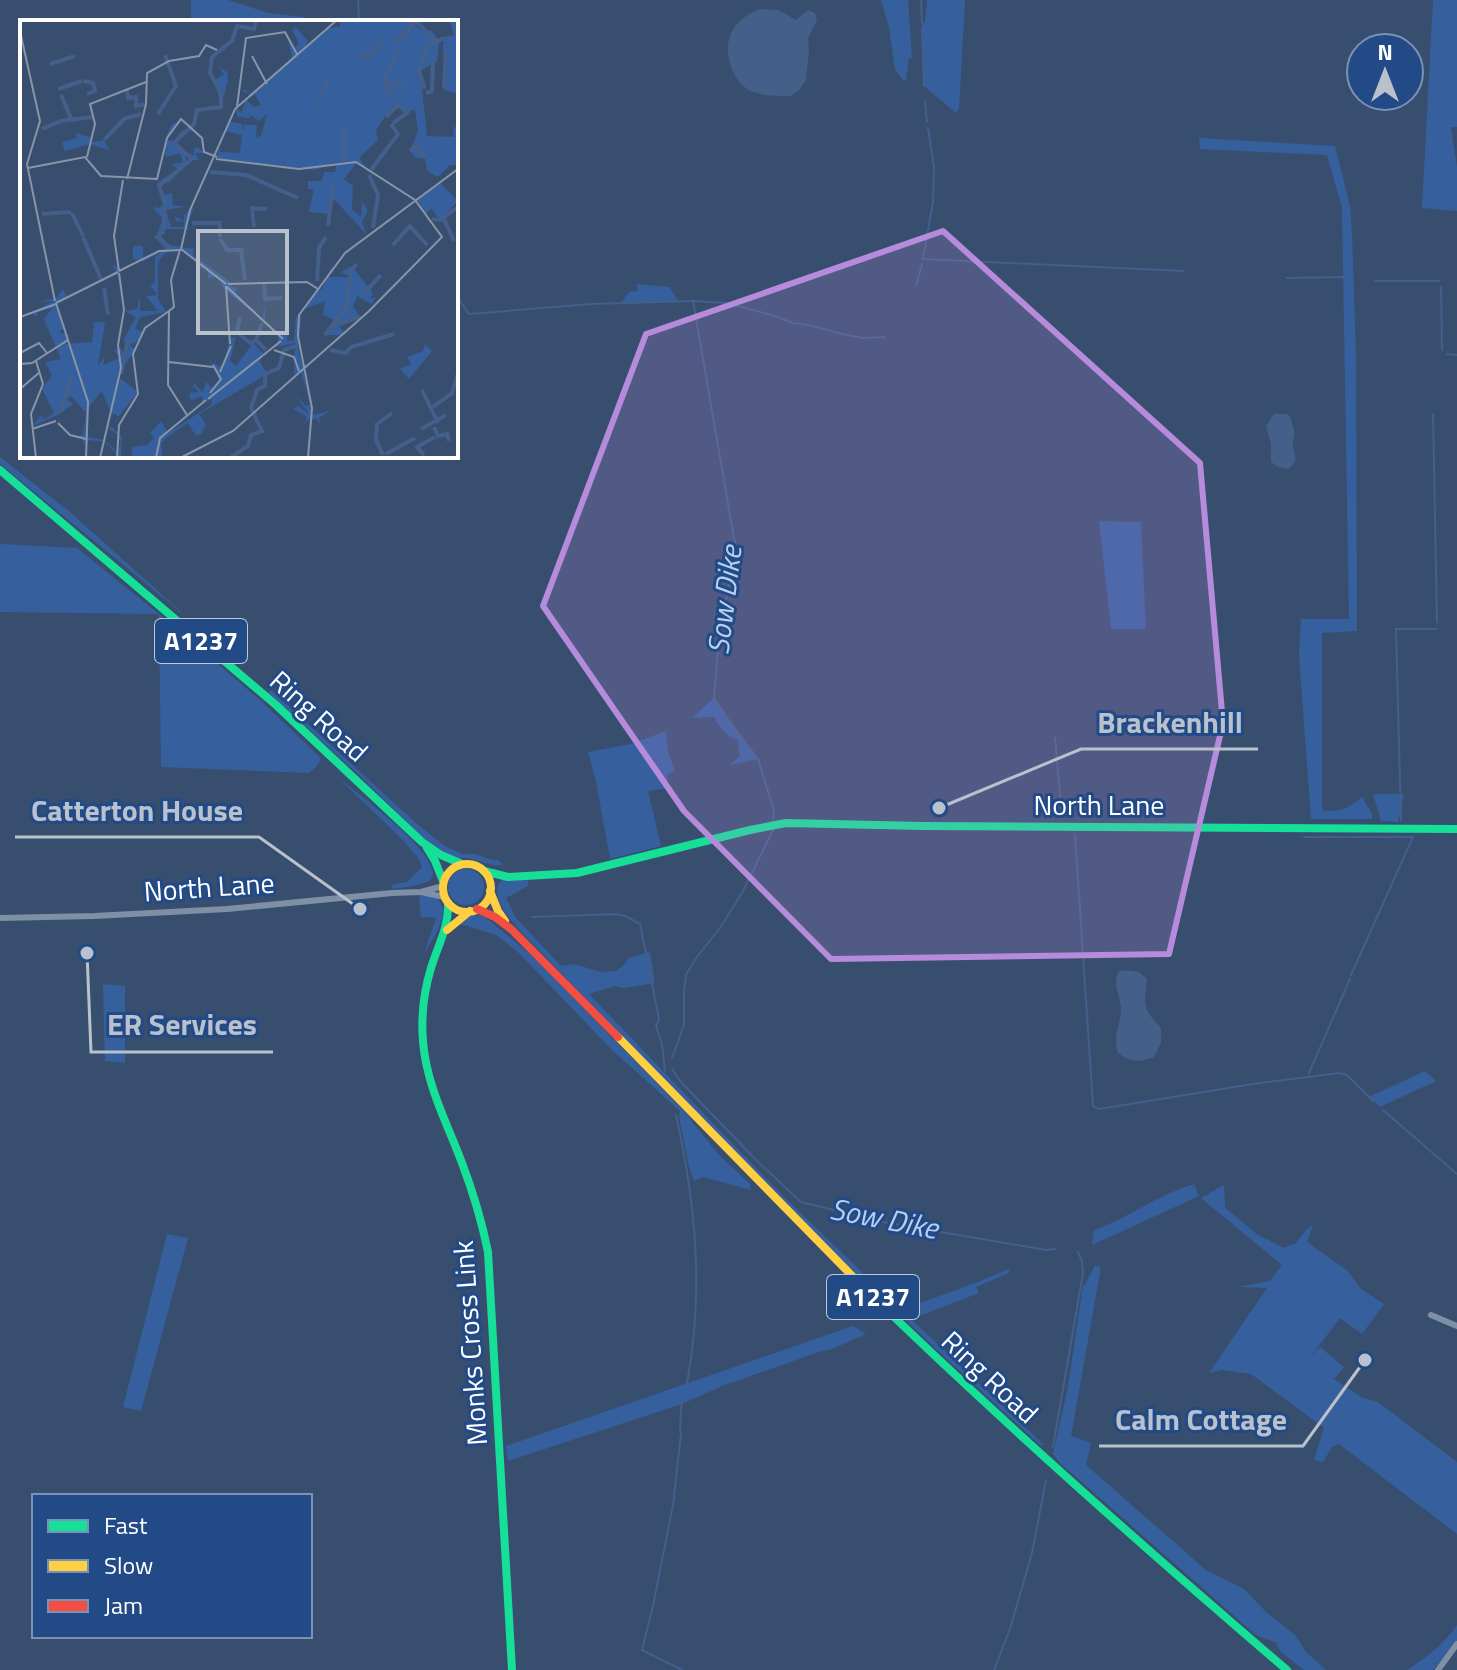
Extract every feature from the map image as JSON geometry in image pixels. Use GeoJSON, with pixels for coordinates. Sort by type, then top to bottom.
{"type":"FeatureCollection","features":[{"type":"Feature","properties":{"kind":"main road","name":"Ring Road"},"geometry":{"type":"LineString","coordinates":[[0,470],[276,705],[422,842],[462,864]]}},
{"type":"Feature","properties":{"kind":"main road","name":"North Lane"},"geometry":{"type":"LineString","coordinates":[[484,871],[508,877],[577,873],[773,825],[1457,829]]}},
{"type":"Feature","properties":{"kind":"main road","name":"Ring Road"},"geometry":{"type":"LineString","coordinates":[[422,842],[435,861],[443,884]]}},
{"type":"Feature","properties":{"kind":"main road"},"geometry":{"type":"LineString","coordinates":[[462,864],[484,871],[489,879],[487,900],[474,910],[458,910],[446,900],[443,884],[452,868],[462,864]]}},
{"type":"Feature","properties":{"kind":"main road","name":"North Lane"},"geometry":{"type":"LineString","coordinates":[[490,889],[508,877]]}},
{"type":"Feature","properties":{"kind":"main road","name":"Ring Road"},"geometry":{"type":"LineString","coordinates":[[490,889],[498,911],[511,929],[774,1199],[1071,1483],[1287,1670]]}},
{"type":"Feature","properties":{"kind":"main road","name":"Monks Cross Link"},"geometry":{"type":"LineString","coordinates":[[446,900],[449,917],[447,930],[428,982],[423,1043],[435,1094],[474,1195],[488,1252],[512,1670]]}},
{"type":"Feature","properties":{"kind":"main road","name":"Ring Road"},"geometry":{"type":"LineString","coordinates":[[474,910],[495,917],[511,929]]}},
{"type":"Feature","properties":{"kind":"main road","name":"Monks Cross Link"},"geometry":{"type":"LineString","coordinates":[[447,930],[474,910]]}},
{"type":"Feature","properties":{"kind":"street","name":"North Lane"},"geometry":{"type":"LineString","coordinates":[[0,918],[227,909],[421,892],[443,884]]}},
{"type":"Feature","properties":{"kind":"street","name":"North Lane"},"geometry":{"type":"LineString","coordinates":[[421,892],[446,900]]}},
{"type":"Feature","properties":{"kind":"street"},"geometry":{"type":"LineString","coordinates":[[1431,1315],[1457,1326]]}},
{"type":"Feature","properties":{"kind":"street"},"geometry":{"type":"LineString","coordinates":[[1438,1670],[1457,1644]]}},
{"type":"Feature","properties":{"kind":"highlighted area"},"geometry":{"type":"Polygon","coordinates":[[[943,231],[1200,463],[1223,723],[1169,954],[831,959],[684,811],[543,606],[646,334],[943,231]]]}},
{"type":"Feature","properties":{"kind":"shaded area"},"geometry":{"type":"Polygon","coordinates":[[[191,0],[228,0],[268,13],[304,17],[304,20],[191,20],[191,0]]]}},
{"type":"Feature","properties":{"kind":"shaded area"},"geometry":{"type":"Polygon","coordinates":[[[881,0],[908,0],[912,59],[909,57],[906,81],[895,70],[889,27],[881,0]]]}},
{"type":"Feature","properties":{"kind":"shaded area"},"geometry":{"type":"Polygon","coordinates":[[[927,0],[965,0],[959,108],[956,113],[924,86],[922,23],[925,22],[927,0]]]}},
{"type":"Feature","properties":{"kind":"shaded area"},"geometry":{"type":"Polygon","coordinates":[[[1433,0],[1457,0],[1457,127],[1451,127],[1457,167],[1457,211],[1422,208],[1433,0]]]}},
{"type":"Feature","properties":{"kind":"shaded area"},"geometry":{"type":"Polygon","coordinates":[[[761,9],[778,10],[796,20],[808,10],[815,13],[817,20],[808,38],[806,80],[791,96],[767,95],[749,90],[732,69],[728,49],[732,32],[743,18],[761,9]]]}},
{"type":"Feature","properties":{"kind":"shaded area"},"geometry":{"type":"Polygon","coordinates":[[[1199,138],[1335,146],[1350,206],[1352,234],[1356,354],[1357,631],[1322,633],[1322,810],[1344,809],[1362,797],[1372,819],[1311,819],[1299,655],[1301,619],[1349,619],[1342,208],[1327,155],[1200,149],[1199,138]]]}},
{"type":"Feature","properties":{"kind":"shaded area"},"geometry":{"type":"Polygon","coordinates":[[[636,284],[669,287],[679,302],[621,303],[629,292],[638,291],[636,284]]]}},
{"type":"Feature","properties":{"kind":"shaded area"},"geometry":{"type":"Polygon","coordinates":[[[1274,414],[1287,414],[1294,429],[1295,458],[1288,469],[1271,462],[1271,444],[1266,426],[1274,414]]]}},
{"type":"Feature","properties":{"kind":"shaded area"},"geometry":{"type":"Polygon","coordinates":[[[0,457],[70,512],[188,618],[0,464],[0,457]]]}},
{"type":"Feature","properties":{"kind":"shaded area"},"geometry":{"type":"Polygon","coordinates":[[[1099,521],[1141,522],[1146,629],[1111,629],[1099,521]]]}},
{"type":"Feature","properties":{"kind":"shaded area"},"geometry":{"type":"Polygon","coordinates":[[[0,544],[77,548],[159,614],[0,612],[0,544]]]}},
{"type":"Feature","properties":{"kind":"shaded area"},"geometry":{"type":"Polygon","coordinates":[[[159,614],[260,700],[321,758],[317,766],[309,773],[161,767],[159,614]]]}},
{"type":"Feature","properties":{"kind":"shaded area"},"geometry":{"type":"Polygon","coordinates":[[[271,690],[445,846],[462,854],[498,860],[503,865],[457,858],[433,846],[268,693],[271,690]]]}},
{"type":"Feature","properties":{"kind":"shaded area"},"geometry":{"type":"Polygon","coordinates":[[[714,698],[758,759],[730,765],[740,756],[738,740],[727,734],[714,717],[692,718],[714,698]]]}},
{"type":"Feature","properties":{"kind":"shaded area"},"geometry":{"type":"Polygon","coordinates":[[[666,731],[668,751],[675,771],[667,774],[668,788],[648,791],[661,846],[610,859],[588,752],[631,744],[666,731]]]}},
{"type":"Feature","properties":{"kind":"shaded area"},"geometry":{"type":"Polygon","coordinates":[[[333,773],[416,845],[432,869],[430,881],[393,889],[391,885],[407,882],[422,867],[418,858],[333,773]]]}},
{"type":"Feature","properties":{"kind":"shaded area"},"geometry":{"type":"Polygon","coordinates":[[[1373,794],[1404,794],[1398,822],[1381,821],[1373,794]]]}},
{"type":"Feature","properties":{"kind":"shaded area"},"geometry":{"type":"Polygon","coordinates":[[[466,869],[479,874],[484,887],[479,900],[466,905],[453,900],[448,887],[453,874],[466,869]]]}},
{"type":"Feature","properties":{"kind":"shaded area"},"geometry":{"type":"Polygon","coordinates":[[[503,879],[528,880],[528,886],[506,898],[516,918],[561,966],[574,964],[601,972],[616,971],[629,958],[650,952],[655,983],[624,988],[615,986],[589,994],[779,1192],[901,1310],[1009,1269],[1009,1273],[976,1287],[979,1293],[911,1319],[1044,1445],[1040,1445],[875,1292],[718,1136],[523,934],[507,915],[497,896],[503,879]]]}},
{"type":"Feature","properties":{"kind":"shaded area"},"geometry":{"type":"Polygon","coordinates":[[[432,895],[439,901],[443,915],[424,954],[436,918],[421,917],[419,896],[432,895]]]}},
{"type":"Feature","properties":{"kind":"shaded area"},"geometry":{"type":"Polygon","coordinates":[[[472,915],[483,916],[531,955],[690,1117],[720,1156],[750,1184],[751,1190],[703,1177],[694,1181],[680,1111],[612,1050],[518,952],[496,935],[458,925],[472,915]]]}},
{"type":"Feature","properties":{"kind":"shaded area"},"geometry":{"type":"Polygon","coordinates":[[[1118,972],[1139,972],[1147,979],[1146,1006],[1161,1028],[1161,1042],[1154,1057],[1135,1061],[1118,1053],[1116,1037],[1121,1012],[1116,977],[1118,972]]]}},
{"type":"Feature","properties":{"kind":"shaded area"},"geometry":{"type":"Polygon","coordinates":[[[103,984],[125,986],[125,1063],[105,1061],[103,984]]]}},
{"type":"Feature","properties":{"kind":"shaded area"},"geometry":{"type":"Polygon","coordinates":[[[1425,1071],[1436,1081],[1380,1107],[1369,1097],[1425,1071]]]}},
{"type":"Feature","properties":{"kind":"shaded area"},"geometry":{"type":"Polygon","coordinates":[[[1194,1184],[1199,1196],[1092,1245],[1094,1230],[1194,1184]]]}},
{"type":"Feature","properties":{"kind":"shaded area"},"geometry":{"type":"Polygon","coordinates":[[[1224,1185],[1225,1208],[1257,1234],[1283,1248],[1296,1243],[1313,1225],[1307,1242],[1348,1271],[1361,1289],[1384,1304],[1362,1334],[1340,1318],[1309,1359],[1320,1347],[1344,1367],[1334,1379],[1363,1398],[1378,1402],[1457,1462],[1457,1534],[1339,1444],[1332,1447],[1323,1462],[1314,1460],[1324,1428],[1251,1374],[1222,1370],[1209,1373],[1267,1288],[1237,1287],[1270,1281],[1282,1265],[1201,1198],[1224,1185]]]}},
{"type":"Feature","properties":{"kind":"shaded area"},"geometry":{"type":"Polygon","coordinates":[[[167,1234],[188,1238],[141,1411],[123,1407],[167,1234]]]}},
{"type":"Feature","properties":{"kind":"shaded area"},"geometry":{"type":"Polygon","coordinates":[[[1095,1265],[1101,1267],[1071,1436],[1091,1443],[1086,1465],[1206,1570],[1244,1589],[1296,1636],[1306,1652],[1326,1670],[1304,1670],[1281,1652],[1275,1642],[1256,1635],[1053,1454],[1068,1387],[1083,1285],[1095,1265]]]}},
{"type":"Feature","properties":{"kind":"shaded area"},"geometry":{"type":"Polygon","coordinates":[[[853,1326],[866,1334],[832,1349],[722,1386],[682,1404],[508,1461],[506,1446],[853,1326]]]}},
{"type":"Feature","properties":{"kind":"shaded area"},"geometry":{"type":"Polygon","coordinates":[[[1457,1625],[1457,1640],[1433,1670],[1407,1670],[1434,1650],[1457,1625]]]}},
{"type":"Feature","properties":{"kind":"waterway","name":"Sow Dike"},"geometry":{"type":"LineString","coordinates":[[358,0],[359,20]]}},
{"type":"Feature","properties":{"kind":"waterway"},"geometry":{"type":"LineString","coordinates":[[921,0],[922,23]]}},
{"type":"Feature","properties":{"kind":"waterway"},"geometry":{"type":"LineString","coordinates":[[922,29],[924,86]]}},
{"type":"Feature","properties":{"kind":"waterway"},"geometry":{"type":"LineString","coordinates":[[925,101],[927,122]]}},
{"type":"Feature","properties":{"kind":"waterway"},"geometry":{"type":"LineString","coordinates":[[928,128],[934,167],[933,202],[923,259],[1183,271]]}},
{"type":"Feature","properties":{"kind":"waterway"},"geometry":{"type":"LineString","coordinates":[[916,286],[922,264]]}},
{"type":"Feature","properties":{"kind":"waterway"},"geometry":{"type":"LineString","coordinates":[[1287,278],[1346,277]]}},
{"type":"Feature","properties":{"kind":"waterway"},"geometry":{"type":"LineString","coordinates":[[1375,281],[1439,281]]}},
{"type":"Feature","properties":{"kind":"waterway"},"geometry":{"type":"LineString","coordinates":[[1441,287],[1442,350]]}},
{"type":"Feature","properties":{"kind":"waterway","name":"Sow Dike"},"geometry":{"type":"LineString","coordinates":[[458,298],[469,314],[591,304],[693,301],[735,544],[719,635],[714,698],[758,759],[774,811],[773,824]]}},
{"type":"Feature","properties":{"kind":"waterway"},"geometry":{"type":"LineString","coordinates":[[694,301],[726,303],[793,323],[863,338],[885,337]]}},
{"type":"Feature","properties":{"kind":"waterway"},"geometry":{"type":"LineString","coordinates":[[1447,354],[1457,355]]}},
{"type":"Feature","properties":{"kind":"waterway"},"geometry":{"type":"LineString","coordinates":[[1433,414],[1437,622]]}},
{"type":"Feature","properties":{"kind":"waterway"},"geometry":{"type":"LineString","coordinates":[[1401,820],[1396,629],[1437,629]]}},
{"type":"Feature","properties":{"kind":"waterway"},"geometry":{"type":"LineString","coordinates":[[1055,738],[1062,817]]}},
{"type":"Feature","properties":{"kind":"waterway","name":"Sow Dike"},"geometry":{"type":"LineString","coordinates":[[672,1058],[684,1025],[686,975],[743,891],[773,830]]}},
{"type":"Feature","properties":{"kind":"waterway"},"geometry":{"type":"LineString","coordinates":[[1075,834],[1093,1106],[1099,1109],[1339,1073],[1347,1075],[1373,1101]]}},
{"type":"Feature","properties":{"kind":"waterway"},"geometry":{"type":"LineString","coordinates":[[1304,837],[1413,837],[1351,975]]}},
{"type":"Feature","properties":{"kind":"waterway"},"geometry":{"type":"LineString","coordinates":[[532,917],[615,914],[640,924],[658,1014],[656,1026],[665,1071]]}},
{"type":"Feature","properties":{"kind":"waterway"},"geometry":{"type":"LineString","coordinates":[[1309,1073],[1350,979]]}},
{"type":"Feature","properties":{"kind":"waterway","name":"Sow Dike"},"geometry":{"type":"LineString","coordinates":[[672,1069],[758,1162],[801,1202],[883,1222],[1055,1249]]}},
{"type":"Feature","properties":{"kind":"waterway"},"geometry":{"type":"LineString","coordinates":[[1383,1110],[1457,1174]]}},
{"type":"Feature","properties":{"kind":"waterway"},"geometry":{"type":"LineString","coordinates":[[676,1115],[689,1182],[695,1249],[695,1316],[687,1383]]}},
{"type":"Feature","properties":{"kind":"waterway","name":"Sow Dike"},"geometry":{"type":"LineString","coordinates":[[1053,1447],[1083,1273],[1078,1252]]}},
{"type":"Feature","properties":{"kind":"waterway"},"geometry":{"type":"LineString","coordinates":[[682,1400],[673,1505],[642,1650],[682,1670]]}},
{"type":"Feature","properties":{"kind":"waterway","name":"Sow Dike"},"geometry":{"type":"LineString","coordinates":[[994,1670],[1010,1629],[1032,1553],[1046,1480]]}},
{"type":"Feature","properties":{"kind":"traffic: fast"},"geometry":{"type":"LineString","coordinates":[[0,470],[276,705],[422,842],[462,864]]}},
{"type":"Feature","properties":{"kind":"traffic: fast"},"geometry":{"type":"LineString","coordinates":[[484,871],[508,877],[577,873],[786,823],[1457,829]]}},
{"type":"Feature","properties":{"kind":"traffic: fast"},"geometry":{"type":"LineString","coordinates":[[427,848],[443,881]]}},
{"type":"Feature","properties":{"kind":"traffic: fast"},"geometry":{"type":"LineString","coordinates":[[448,903],[445,928],[427,986],[423,1041],[433,1088],[470,1185],[488,1252],[512,1670]]}},
{"type":"Feature","properties":{"kind":"traffic: fast"},"geometry":{"type":"LineString","coordinates":[[865,1289],[1073,1483],[1287,1670]]}},
{"type":"Feature","properties":{"kind":"traffic: slow"},"geometry":{"type":"LineString","coordinates":[[467,864],[484,871],[491,888],[484,905],[467,912],[450,905],[443,888],[450,871],[467,864]]}},
{"type":"Feature","properties":{"kind":"traffic: slow"},"geometry":{"type":"LineString","coordinates":[[490,891],[505,921]]}},
{"type":"Feature","properties":{"kind":"traffic: slow"},"geometry":{"type":"LineString","coordinates":[[447,930],[470,911]]}},
{"type":"Feature","properties":{"kind":"traffic: slow"},"geometry":{"type":"LineString","coordinates":[[618,1037],[865,1289]]}},
{"type":"Feature","properties":{"kind":"traffic: jam"},"geometry":{"type":"LineString","coordinates":[[477,909],[511,929],[618,1037]]}},
{"type":"Feature","properties":{"kind":"place","name":"Brackenhill"},"geometry":{"type":"Point","coordinates":[939,808]}},
{"type":"Feature","properties":{"kind":"place","name":"Catterton House"},"geometry":{"type":"Point","coordinates":[360,909]}},
{"type":"Feature","properties":{"kind":"place","name":"ER Services"},"geometry":{"type":"Point","coordinates":[87,953]}},
{"type":"Feature","properties":{"kind":"place","name":"Calm Cottage"},"geometry":{"type":"Point","coordinates":[1365,1360]}}]}
